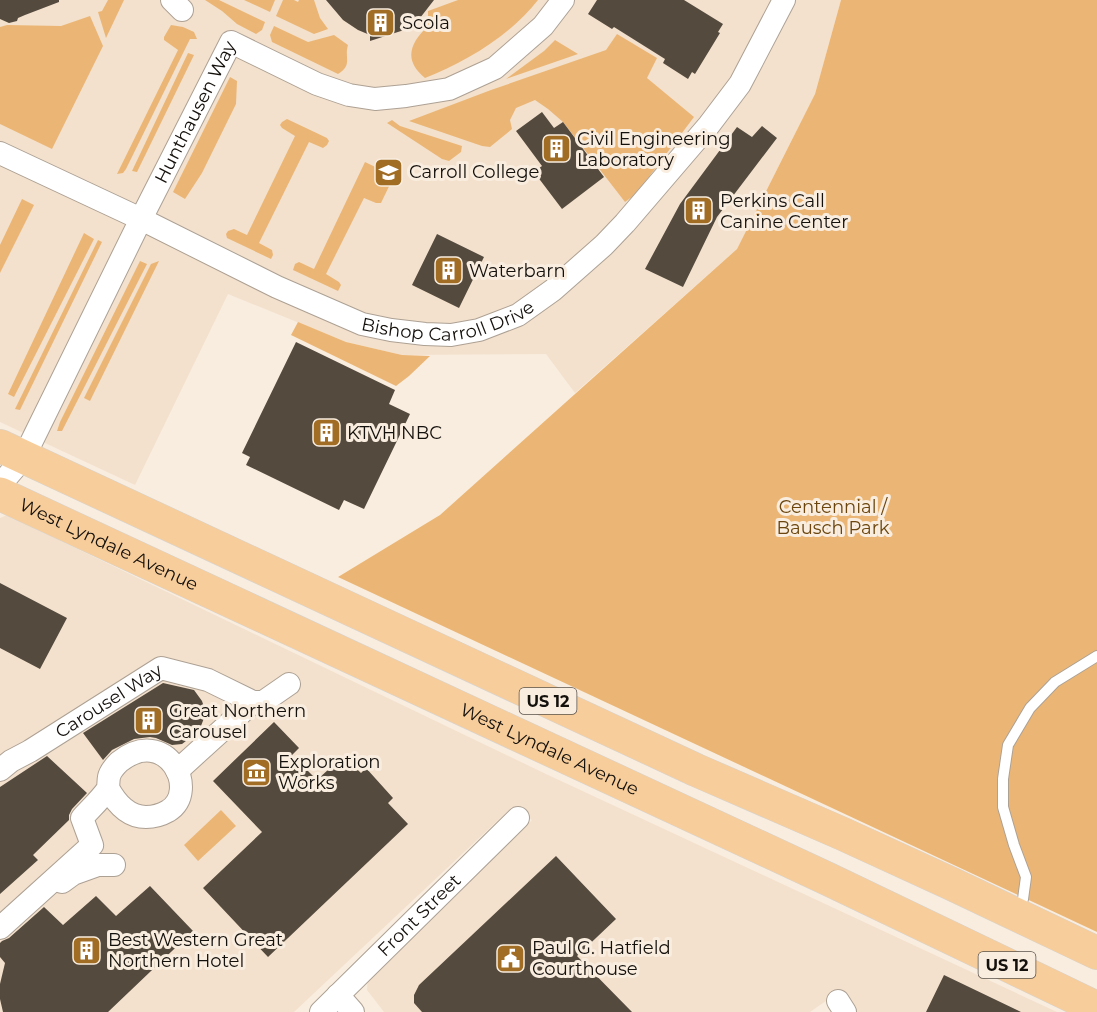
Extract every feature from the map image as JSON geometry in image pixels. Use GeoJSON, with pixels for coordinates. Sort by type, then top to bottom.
{"type":"FeatureCollection","features":[{"type":"Feature","properties":{"kind":"highway","name":"US 12"},"geometry":{"type":"LineString","coordinates":[[12,451],[685,765],[843,834],[1097,953]]}},
{"type":"Feature","properties":{"kind":"highway","name":"West Lyndale Avenue"},"geometry":{"type":"LineString","coordinates":[[0,494],[817,874],[1097,1008]]}},
{"type":"Feature","properties":{"kind":"street","name":"Hunthausen Way"},"geometry":{"type":"LineString","coordinates":[[0,485],[12,451],[141,219],[231,42],[317,84],[350,96],[375,99],[406,96],[449,89],[495,68],[543,26],[563,0]]}},
{"type":"Feature","properties":{"kind":"street","name":"Bishop Carroll Drive"},"geometry":{"type":"LineString","coordinates":[[0,153],[141,219],[271,284],[362,324],[425,334],[451,335],[479,330],[518,315],[553,290],[625,223],[709,125],[740,84],[784,0]]}},
{"type":"Feature","properties":{"kind":"street","name":"Carousel Way"},"geometry":{"type":"LineString","coordinates":[[0,770],[161,668],[208,680],[253,702]]}},
{"type":"Feature","properties":{"kind":"street"},"geometry":{"type":"LineString","coordinates":[[177,771],[253,702],[263,702],[289,684]]}},
{"type":"Feature","properties":{"kind":"street"},"geometry":{"type":"LineString","coordinates":[[155,751],[166,756],[181,780],[179,797],[174,807],[160,815],[148,817],[136,816],[125,809],[114,799],[108,788],[109,776],[117,764],[126,757],[139,752],[155,751]]}},
{"type":"Feature","properties":{"kind":"street"},"geometry":{"type":"LineString","coordinates":[[0,928],[92,845],[82,818],[108,788]]}},
{"type":"Feature","properties":{"kind":"street","name":"Front Street"},"geometry":{"type":"LineString","coordinates":[[321,1012],[346,1004],[518,818]]}},
{"type":"Feature","properties":{"kind":"lane"},"geometry":{"type":"LineString","coordinates":[[1015,913],[1023,898],[1026,877],[1003,807],[1003,779],[1008,745],[1030,708],[1055,682],[1097,656]]}},
{"type":"Feature","properties":{"kind":"shaded area","name":"Carroll College"},"geometry":{"type":"Polygon","coordinates":[[[0,0],[841,0],[815,94],[737,249],[575,393],[546,354],[402,355],[346,342],[228,294],[135,485],[0,422],[0,0]]]}},
{"type":"Feature","properties":{"kind":"shaded area"},"geometry":{"type":"Polygon","coordinates":[[[7,515],[546,774],[1057,1012],[854,1012],[839,992],[810,1012],[384,1012],[367,990],[368,975],[532,820],[512,807],[294,1012],[0,1012],[0,518],[7,515]]]}},
{"type":"Feature","properties":{"kind":"green space"},"geometry":{"type":"Polygon","coordinates":[[[108,0],[124,0],[106,38],[98,12],[102,11],[108,0]]]}},
{"type":"Feature","properties":{"kind":"green space"},"geometry":{"type":"Polygon","coordinates":[[[205,0],[219,0],[265,22],[262,30],[256,34],[237,24],[205,0]]]}},
{"type":"Feature","properties":{"kind":"green space"},"geometry":{"type":"Polygon","coordinates":[[[244,0],[275,0],[270,12],[244,0]]]}},
{"type":"Feature","properties":{"kind":"green space"},"geometry":{"type":"Polygon","coordinates":[[[283,0],[298,2],[299,0],[314,0],[320,18],[328,29],[314,34],[276,16],[283,0]]]}},
{"type":"Feature","properties":{"kind":"green space"},"geometry":{"type":"Polygon","coordinates":[[[458,0],[538,0],[515,25],[487,46],[472,56],[425,78],[414,65],[413,45],[428,26],[428,11],[458,0]]]}},
{"type":"Feature","properties":{"kind":"green space","name":"Centennial / Bausch Park"},"geometry":{"type":"Polygon","coordinates":[[[841,0],[1097,0],[1097,932],[338,577],[440,515],[737,249],[815,94],[841,0]]]}},
{"type":"Feature","properties":{"kind":"green space"},"geometry":{"type":"Polygon","coordinates":[[[90,16],[103,46],[52,149],[0,124],[0,27],[7,25],[61,26],[90,16]]]}},
{"type":"Feature","properties":{"kind":"green space"},"geometry":{"type":"Polygon","coordinates":[[[171,25],[194,32],[197,39],[190,39],[126,169],[123,173],[117,174],[178,50],[164,40],[171,25]]]}},
{"type":"Feature","properties":{"kind":"green space"},"geometry":{"type":"Polygon","coordinates":[[[274,26],[308,42],[334,35],[348,45],[345,68],[338,74],[272,42],[270,35],[274,26]]]}},
{"type":"Feature","properties":{"kind":"green space"},"geometry":{"type":"Polygon","coordinates":[[[617,34],[657,58],[647,78],[694,117],[636,194],[625,202],[563,122],[535,100],[516,108],[510,120],[512,129],[490,147],[409,121],[606,50],[617,34]]]}},
{"type":"Feature","properties":{"kind":"green space"},"geometry":{"type":"Polygon","coordinates":[[[555,40],[578,54],[506,79],[544,51],[555,40]]]}},
{"type":"Feature","properties":{"kind":"green space"},"geometry":{"type":"Polygon","coordinates":[[[188,53],[194,55],[137,172],[132,171],[188,53]]]}},
{"type":"Feature","properties":{"kind":"green space"},"geometry":{"type":"Polygon","coordinates":[[[230,77],[237,81],[236,104],[202,173],[185,199],[173,192],[230,77]]]}},
{"type":"Feature","properties":{"kind":"green space"},"geometry":{"type":"Polygon","coordinates":[[[287,119],[329,141],[323,148],[309,142],[259,243],[272,250],[271,259],[227,238],[226,234],[234,229],[247,235],[295,136],[280,125],[287,119]]]}},
{"type":"Feature","properties":{"kind":"green space"},"geometry":{"type":"Polygon","coordinates":[[[392,120],[400,126],[462,146],[461,152],[449,161],[442,159],[387,123],[392,120]]]}},
{"type":"Feature","properties":{"kind":"green space"},"geometry":{"type":"Polygon","coordinates":[[[365,162],[394,176],[381,203],[364,198],[326,274],[339,282],[341,285],[338,291],[293,270],[295,264],[299,262],[314,269],[365,162]]]}},
{"type":"Feature","properties":{"kind":"green space"},"geometry":{"type":"Polygon","coordinates":[[[22,199],[34,205],[0,273],[0,245],[22,199]]]}},
{"type":"Feature","properties":{"kind":"green space"},"geometry":{"type":"Polygon","coordinates":[[[84,233],[94,239],[14,397],[8,394],[84,233]]]}},
{"type":"Feature","properties":{"kind":"green space"},"geometry":{"type":"Polygon","coordinates":[[[98,240],[102,242],[20,410],[15,409],[98,240]]]}},
{"type":"Feature","properties":{"kind":"green space"},"geometry":{"type":"Polygon","coordinates":[[[140,261],[147,264],[62,431],[57,431],[60,422],[140,261]]]}},
{"type":"Feature","properties":{"kind":"green space"},"geometry":{"type":"Polygon","coordinates":[[[159,261],[90,401],[84,398],[151,264],[159,261]]]}},
{"type":"Feature","properties":{"kind":"green space"},"geometry":{"type":"Polygon","coordinates":[[[298,322],[346,342],[402,355],[430,356],[396,386],[291,335],[298,322]]]}},
{"type":"Feature","properties":{"kind":"green space"},"geometry":{"type":"Polygon","coordinates":[[[221,810],[236,826],[198,861],[184,845],[221,810]]]}},
{"type":"Feature","properties":{"kind":"building"},"geometry":{"type":"Polygon","coordinates":[[[0,0],[59,0],[59,2],[9,23],[0,19],[0,0]]]}},
{"type":"Feature","properties":{"kind":"building","name":"Scola"},"geometry":{"type":"Polygon","coordinates":[[[326,0],[434,0],[420,18],[409,26],[370,41],[370,35],[343,20],[326,0]]]}},
{"type":"Feature","properties":{"kind":"building"},"geometry":{"type":"Polygon","coordinates":[[[597,0],[684,0],[723,24],[695,74],[692,72],[688,79],[663,63],[665,59],[614,27],[612,29],[588,14],[597,0]]]}},
{"type":"Feature","properties":{"kind":"building","name":"Civil Engineering Laboratory"},"geometry":{"type":"Polygon","coordinates":[[[542,112],[554,128],[563,122],[604,177],[562,209],[534,172],[542,166],[516,131],[542,112]]]}},
{"type":"Feature","properties":{"kind":"building","name":"Perkins Call Canine Center"},"geometry":{"type":"Polygon","coordinates":[[[762,126],[777,138],[717,217],[683,287],[645,269],[680,204],[737,127],[752,137],[762,126]]]}},
{"type":"Feature","properties":{"kind":"building","name":"Waterbarn"},"geometry":{"type":"Polygon","coordinates":[[[437,234],[484,257],[459,308],[412,285],[437,234]]]}},
{"type":"Feature","properties":{"kind":"building","name":"KTVH NBC"},"geometry":{"type":"Polygon","coordinates":[[[296,342],[395,390],[389,404],[410,414],[364,509],[344,500],[339,510],[246,465],[250,457],[242,453],[296,342]]]}},
{"type":"Feature","properties":{"kind":"building"},"geometry":{"type":"Polygon","coordinates":[[[0,583],[67,618],[40,669],[0,648],[0,583]]]}},
{"type":"Feature","properties":{"kind":"building","name":"Great Northern Carousel"},"geometry":{"type":"Polygon","coordinates":[[[163,683],[194,690],[202,701],[206,713],[199,731],[182,744],[172,745],[150,737],[134,739],[112,750],[103,760],[83,733],[163,683]]]}},
{"type":"Feature","properties":{"kind":"building"},"geometry":{"type":"Polygon","coordinates":[[[274,722],[299,748],[292,755],[317,780],[343,756],[361,773],[366,768],[393,798],[388,803],[408,824],[268,957],[203,888],[262,832],[213,781],[274,722]]]}},
{"type":"Feature","properties":{"kind":"building"},"geometry":{"type":"Polygon","coordinates":[[[47,756],[87,793],[72,809],[69,820],[33,855],[38,860],[0,894],[0,787],[47,756]]]}},
{"type":"Feature","properties":{"kind":"building"},"geometry":{"type":"Polygon","coordinates":[[[556,856],[616,919],[577,956],[632,1012],[422,1012],[414,1003],[414,995],[419,985],[556,856]]]}},
{"type":"Feature","properties":{"kind":"building","name":"Best Western Great Northern Hotel"},"geometry":{"type":"Polygon","coordinates":[[[150,886],[193,931],[108,1012],[3,1012],[0,999],[0,984],[5,963],[0,957],[2,941],[9,938],[44,907],[63,925],[96,896],[116,916],[150,886]]]}},
{"type":"Feature","properties":{"kind":"building"},"geometry":{"type":"Polygon","coordinates":[[[944,975],[1021,1012],[926,1012],[944,975]]]}},
{"type":"Feature","properties":{"kind":"place","name":"Scola"},"geometry":{"type":"Point","coordinates":[381,23]}},
{"type":"Feature","properties":{"kind":"place","name":"Civil Engineering Laboratory"},"geometry":{"type":"Point","coordinates":[556,149]}},
{"type":"Feature","properties":{"kind":"place","name":"Carroll College"},"geometry":{"type":"Point","coordinates":[388,172]}},
{"type":"Feature","properties":{"kind":"place","name":"Perkins Call Canine Center"},"geometry":{"type":"Point","coordinates":[699,211]}},
{"type":"Feature","properties":{"kind":"place","name":"Waterbarn"},"geometry":{"type":"Point","coordinates":[448,271]}},
{"type":"Feature","properties":{"kind":"place","name":"KTVH NBC"},"geometry":{"type":"Point","coordinates":[326,433]}},
{"type":"Feature","properties":{"kind":"place","name":"Great Northern Carousel"},"geometry":{"type":"Point","coordinates":[148,721]}},
{"type":"Feature","properties":{"kind":"place","name":"Exploration Works"},"geometry":{"type":"Point","coordinates":[257,772]}},
{"type":"Feature","properties":{"kind":"place","name":"Best Western Great Northern Hotel"},"geometry":{"type":"Point","coordinates":[87,950]}},
{"type":"Feature","properties":{"kind":"place","name":"Paul G. Hatfield Courthouse"},"geometry":{"type":"Point","coordinates":[511,958]}}]}
